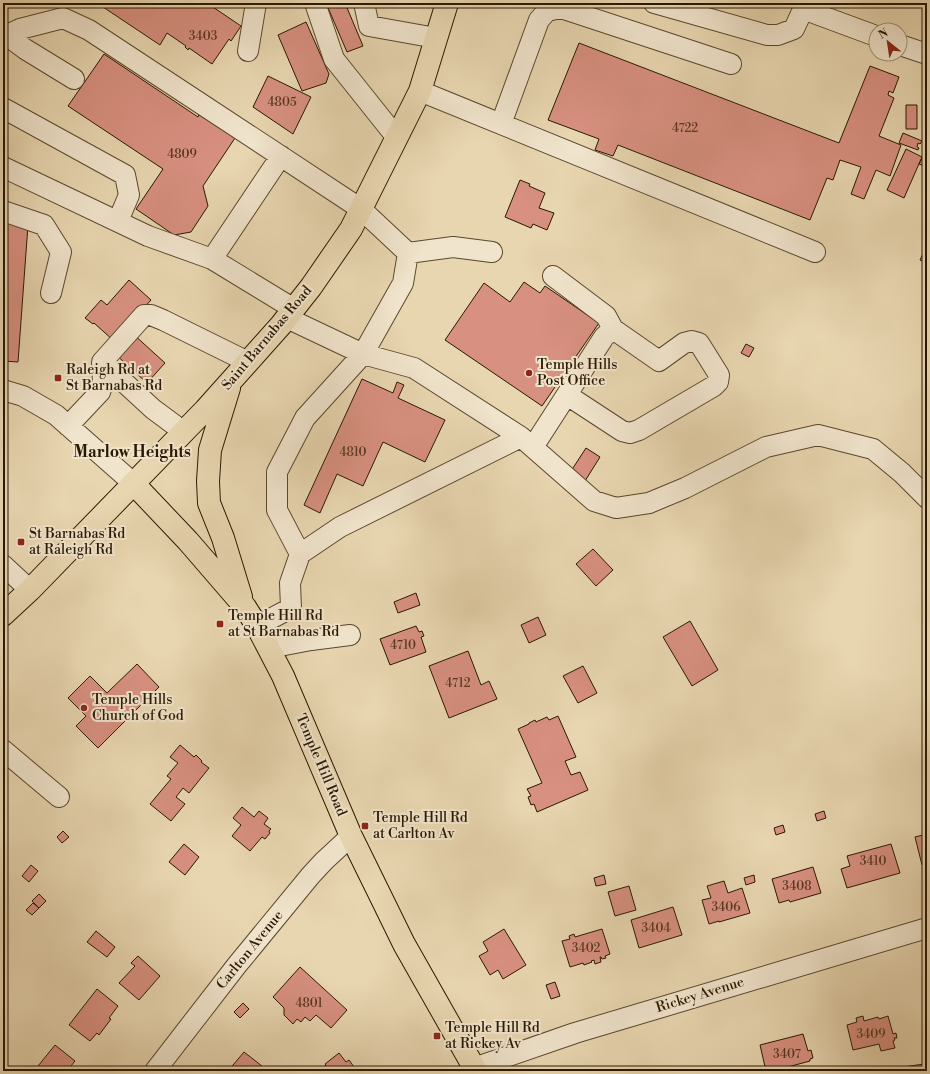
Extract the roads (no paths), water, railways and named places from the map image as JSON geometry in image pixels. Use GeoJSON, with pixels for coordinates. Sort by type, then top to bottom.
{"type":"FeatureCollection","features":[{"type":"Feature","properties":{"kind":"main road","name":"Saint Barnabas Road"},"geometry":{"type":"LineString","coordinates":[[3,615],[30,590],[232,381],[290,314],[311,287],[351,229],[420,91],[447,3]]}},
{"type":"Feature","properties":{"kind":"main road"},"geometry":{"type":"LineString","coordinates":[[232,381],[210,450],[208,481],[209,503],[223,538],[245,607]]}},
{"type":"Feature","properties":{"kind":"main road","name":"Temple Hill Road"},"geometry":{"type":"LineString","coordinates":[[133,483],[188,540],[245,607],[257,626],[283,676],[351,836],[404,944],[475,1070]]}},
{"type":"Feature","properties":{"kind":"street"},"geometry":{"type":"LineString","coordinates":[[248,51],[256,3]]}},
{"type":"Feature","properties":{"kind":"street"},"geometry":{"type":"LineString","coordinates":[[315,3],[334,59],[397,138]]}},
{"type":"Feature","properties":{"kind":"street"},"geometry":{"type":"LineString","coordinates":[[364,3],[369,26],[436,38]]}},
{"type":"Feature","properties":{"kind":"street"},"geometry":{"type":"LineString","coordinates":[[654,3],[767,36],[778,35],[794,29],[805,6],[868,33]]}},
{"type":"Feature","properties":{"kind":"street"},"geometry":{"type":"LineString","coordinates":[[501,124],[539,20],[547,11],[561,8],[731,64]]}},
{"type":"Feature","properties":{"kind":"street"},"geometry":{"type":"LineString","coordinates":[[5,36],[20,29],[64,18],[89,30],[362,209],[408,253]]}},
{"type":"Feature","properties":{"kind":"street"},"geometry":{"type":"LineString","coordinates":[[5,36],[74,79]]}},
{"type":"Feature","properties":{"kind":"street"},"geometry":{"type":"LineString","coordinates":[[908,47],[927,54]]}},
{"type":"Feature","properties":{"kind":"street"},"geometry":{"type":"LineString","coordinates":[[420,91],[814,252]]}},
{"type":"Feature","properties":{"kind":"street"},"geometry":{"type":"LineString","coordinates":[[3,108],[125,175],[129,195],[118,221]]}},
{"type":"Feature","properties":{"kind":"street"},"geometry":{"type":"LineString","coordinates":[[212,259],[281,156]]}},
{"type":"Feature","properties":{"kind":"street"},"geometry":{"type":"LineString","coordinates":[[3,167],[148,236],[212,259],[290,314],[363,354],[414,368],[527,442],[594,501],[616,508],[649,503],[685,488],[766,447],[818,435],[873,448],[902,473],[927,498]]}},
{"type":"Feature","properties":{"kind":"street"},"geometry":{"type":"LineString","coordinates":[[3,211],[44,224],[61,252],[51,293]]}},
{"type":"Feature","properties":{"kind":"street"},"geometry":{"type":"LineString","coordinates":[[408,253],[453,247],[492,252]]}},
{"type":"Feature","properties":{"kind":"street"},"geometry":{"type":"LineString","coordinates":[[300,554],[277,510],[277,472],[305,418],[363,354],[403,282],[408,253]]}},
{"type":"Feature","properties":{"kind":"street"},"geometry":{"type":"LineString","coordinates":[[553,276],[606,316],[613,329],[659,361],[684,344],[692,341],[699,343],[719,375],[718,382],[714,386],[639,430],[630,433],[622,431],[567,395]]}},
{"type":"Feature","properties":{"kind":"street"},"geometry":{"type":"LineString","coordinates":[[68,426],[100,392],[103,382],[102,362],[144,315],[150,315],[248,362]]}},
{"type":"Feature","properties":{"kind":"street"},"geometry":{"type":"LineString","coordinates":[[257,626],[291,608],[290,583],[300,554],[340,527],[527,442],[567,395],[604,337],[613,329]]}},
{"type":"Feature","properties":{"kind":"street"},"geometry":{"type":"LineString","coordinates":[[102,362],[153,409],[184,432]]}},
{"type":"Feature","properties":{"kind":"street"},"geometry":{"type":"LineString","coordinates":[[3,390],[23,396],[56,415],[133,483]]}},
{"type":"Feature","properties":{"kind":"street"},"geometry":{"type":"LineString","coordinates":[[3,565],[30,590]]}},
{"type":"Feature","properties":{"kind":"street"},"geometry":{"type":"LineString","coordinates":[[269,648],[350,634]]}},
{"type":"Feature","properties":{"kind":"street"},"geometry":{"type":"LineString","coordinates":[[3,750],[59,797]]}},
{"type":"Feature","properties":{"kind":"street","name":"Carlton Avenue"},"geometry":{"type":"LineString","coordinates":[[155,1071],[237,965],[311,875],[351,836]]}},
{"type":"Feature","properties":{"kind":"street","name":"Rickey Avenue"},"geometry":{"type":"LineString","coordinates":[[475,1070],[575,1032],[927,928]]}},
{"type":"Feature","properties":{"kind":"place","name":"Temple Hills Post Office"},"geometry":{"type":"Point","coordinates":[529,373]}},
{"type":"Feature","properties":{"kind":"place","name":"Raleigh Rd at St Barnabas Rd"},"geometry":{"type":"Point","coordinates":[58,378]}},
{"type":"Feature","properties":{"kind":"place","name":"St Barnabas Rd at Raleigh Rd"},"geometry":{"type":"Point","coordinates":[21,542]}},
{"type":"Feature","properties":{"kind":"place","name":"Temple Hill Rd at St Barnabas Rd"},"geometry":{"type":"Point","coordinates":[220,624]}},
{"type":"Feature","properties":{"kind":"place","name":"Temple Hills Church of God"},"geometry":{"type":"Point","coordinates":[84,708]}},
{"type":"Feature","properties":{"kind":"place","name":"Temple Hill Rd at Carlton Av"},"geometry":{"type":"Point","coordinates":[365,826]}},
{"type":"Feature","properties":{"kind":"place","name":"Temple Hill Rd at Rickey Av"},"geometry":{"type":"Point","coordinates":[437,1036]}},
{"type":"Feature","properties":{"kind":"district","name":"Marlow Heights"},"geometry":{"type":"Point","coordinates":[132,452]}}]}
